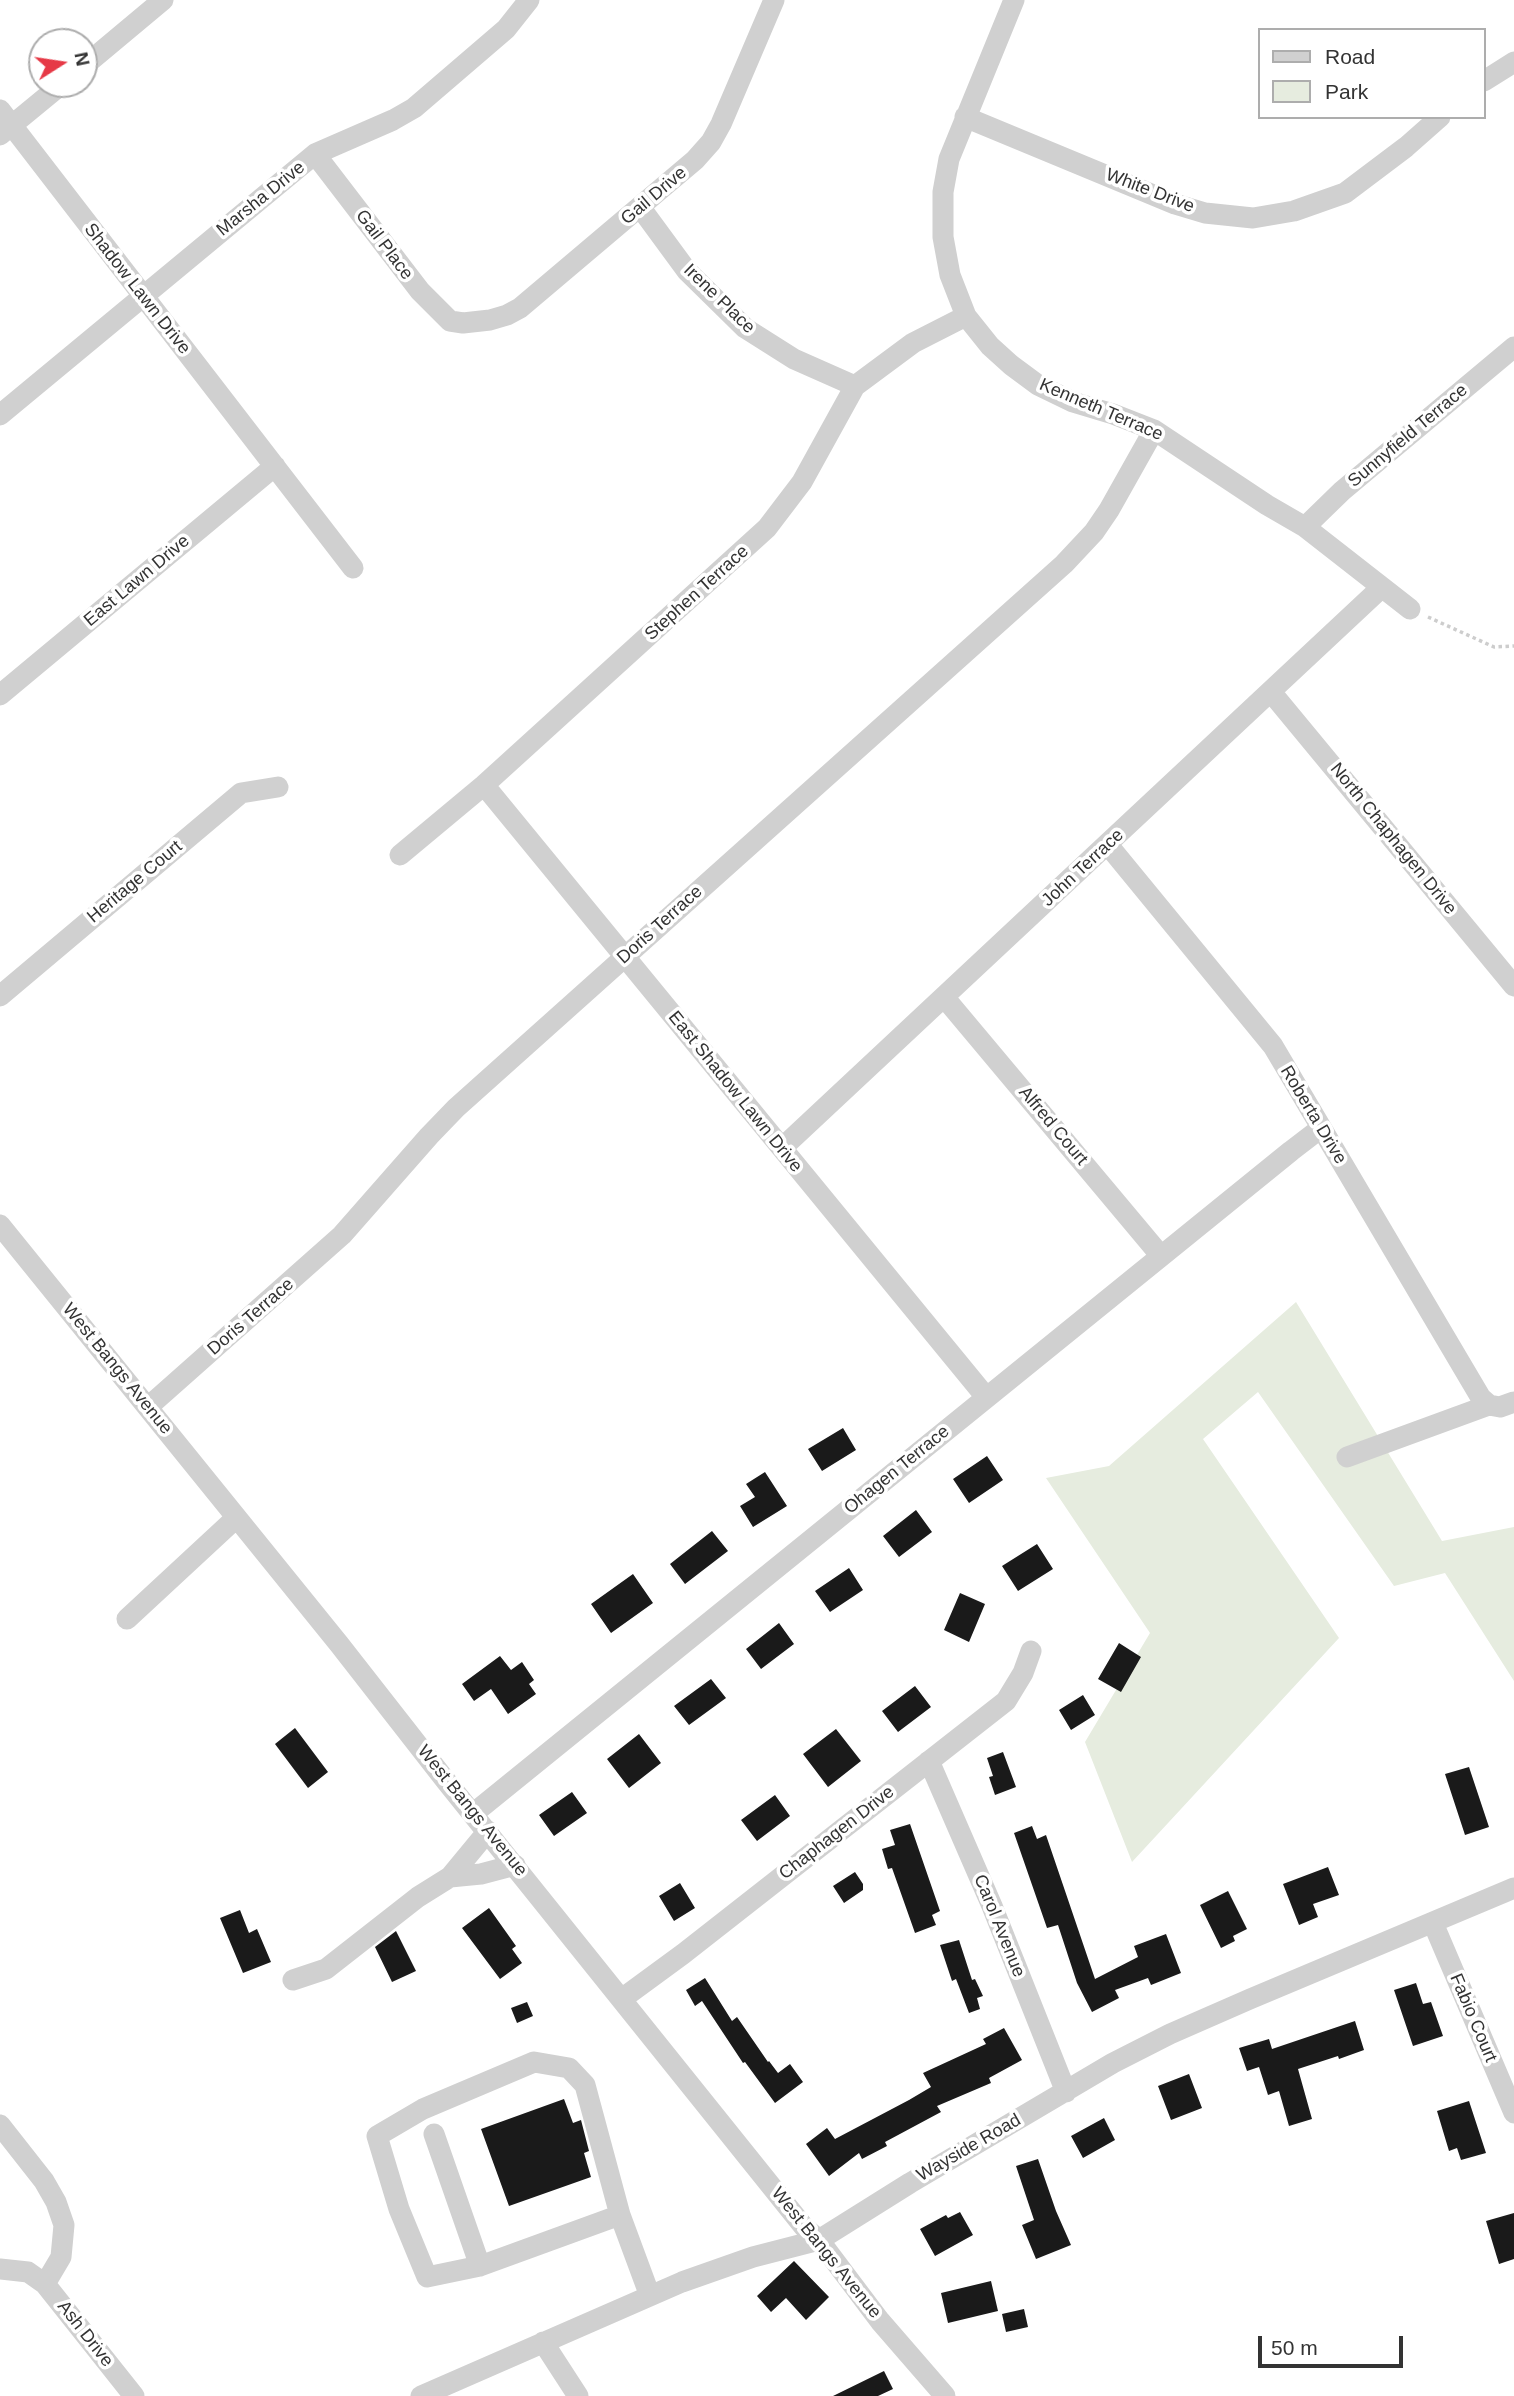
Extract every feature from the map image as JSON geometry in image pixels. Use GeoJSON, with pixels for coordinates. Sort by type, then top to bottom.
{"type":"FeatureCollection","features":[{"type":"Feature","properties":{"kind":"street"},"geometry":{"type":"LineString","coordinates":[[98,53],[163,0]]}},
{"type":"Feature","properties":{"kind":"street","name":"Marsha Drive"},"geometry":{"type":"LineString","coordinates":[[0,415],[315,155],[414,108],[506,29],[529,0]]}},
{"type":"Feature","properties":{"kind":"street","name":"Gail Drive"},"geometry":{"type":"LineString","coordinates":[[463,323],[490,320],[520,308],[695,160],[711,142],[721,124],[774,0]]}},
{"type":"Feature","properties":{"kind":"street","name":"Kenneth Terrace"},"geometry":{"type":"LineString","coordinates":[[1014,0],[949,159],[943,192],[942,220],[950,275],[966,316],[990,346],[1038,385],[1073,402],[1154,430],[1305,527],[1410,609]]}},
{"type":"Feature","properties":{"kind":"street"},"geometry":{"type":"LineString","coordinates":[[1486,80],[1514,62]]}},
{"type":"Feature","properties":{"kind":"street"},"geometry":{"type":"LineString","coordinates":[[4,124],[42,98]]}},
{"type":"Feature","properties":{"kind":"street","name":"White Drive"},"geometry":{"type":"LineString","coordinates":[[965,117],[1175,204],[1205,212],[1253,218],[1294,211],[1345,193],[1438,119]]}},
{"type":"Feature","properties":{"kind":"street","name":"Shadow Lawn Drive"},"geometry":{"type":"LineString","coordinates":[[4,124],[144,296],[353,568]]}},
{"type":"Feature","properties":{"kind":"street","name":"Gail Place"},"geometry":{"type":"LineString","coordinates":[[315,155],[420,291],[450,321],[463,323]]}},
{"type":"Feature","properties":{"kind":"street","name":"Irene Place"},"geometry":{"type":"LineString","coordinates":[[640,208],[687,271],[745,328],[794,359],[855,386]]}},
{"type":"Feature","properties":{"kind":"street","name":"Stephen Terrace"},"geometry":{"type":"LineString","coordinates":[[400,855],[484,785],[767,528],[802,482],[855,386],[913,343],[966,316]]}},
{"type":"Feature","properties":{"kind":"street","name":"Sunnyfield Terrace"},"geometry":{"type":"LineString","coordinates":[[1305,527],[1342,491],[1514,347]]}},
{"type":"Feature","properties":{"kind":"street","name":"Doris Terrace"},"geometry":{"type":"LineString","coordinates":[[148,1407],[342,1235],[456,1108],[1064,564],[1094,532],[1109,510],[1154,430]]}},
{"type":"Feature","properties":{"kind":"street","name":"East Lawn Drive"},"geometry":{"type":"LineString","coordinates":[[0,695],[275,466]]}},
{"type":"Feature","properties":{"kind":"street","name":"John Terrace"},"geometry":{"type":"LineString","coordinates":[[782,1148],[1382,587]]}},
{"type":"Feature","properties":{"kind":"street","name":"North Chaphagen Drive"},"geometry":{"type":"LineString","coordinates":[[1271,692],[1514,986]]}},
{"type":"Feature","properties":{"kind":"street","name":"East Shadow Lawn Drive"},"geometry":{"type":"LineString","coordinates":[[484,785],[986,1397]]}},
{"type":"Feature","properties":{"kind":"street","name":"Heritage Court"},"geometry":{"type":"LineString","coordinates":[[0,996],[241,793],[278,788]]}},
{"type":"Feature","properties":{"kind":"street","name":"Roberta Drive"},"geometry":{"type":"LineString","coordinates":[[1108,845],[1273,1046],[1481,1398],[1489,1405]]}},
{"type":"Feature","properties":{"kind":"street","name":"Alfred Court"},"geometry":{"type":"LineString","coordinates":[[944,997],[1161,1256]]}},
{"type":"Feature","properties":{"kind":"street","name":"Ohagen Terrace"},"geometry":{"type":"LineString","coordinates":[[474,1813],[1321,1128]]}},
{"type":"Feature","properties":{"kind":"street","name":"West Bangs Avenue"},"geometry":{"type":"LineString","coordinates":[[0,1225],[804,2227],[819,2240],[880,2321],[945,2396]]}},
{"type":"Feature","properties":{"kind":"street"},"geometry":{"type":"LineString","coordinates":[[1347,1457],[1489,1405],[1500,1407],[1514,1402]]}},
{"type":"Feature","properties":{"kind":"street"},"geometry":{"type":"LineString","coordinates":[[127,1619],[236,1518]]}},
{"type":"Feature","properties":{"kind":"street","name":"Chaphagen Drive"},"geometry":{"type":"LineString","coordinates":[[622,1998],[683,1954],[971,1730],[1012,1695],[1031,1651]]}},
{"type":"Feature","properties":{"kind":"street","name":"Carol Avenue"},"geometry":{"type":"LineString","coordinates":[[929,1761],[992,1906],[1066,2092]]}},
{"type":"Feature","properties":{"kind":"street"},"geometry":{"type":"LineString","coordinates":[[293,1980],[326,1969],[418,1897],[450,1877],[488,1832]]}},
{"type":"Feature","properties":{"kind":"street"},"geometry":{"type":"LineString","coordinates":[[450,1877],[481,1874],[515,1865]]}},
{"type":"Feature","properties":{"kind":"street","name":"Wayside Road"},"geometry":{"type":"LineString","coordinates":[[421,2396],[650,2296],[753,2257],[819,2240],[1112,2063],[1170,2034],[1514,1888]]}},
{"type":"Feature","properties":{"kind":"street","name":"Fabio Court"},"geometry":{"type":"LineString","coordinates":[[1433,1923],[1514,2113]]}},
{"type":"Feature","properties":{"kind":"street"},"geometry":{"type":"LineString","coordinates":[[620,2215],[480,2266],[427,2277],[400,2209],[377,2136],[423,2109],[534,2062],[569,2068],[585,2085],[620,2215],[650,2296]]}},
{"type":"Feature","properties":{"kind":"street","name":"Ash Drive"},"geometry":{"type":"LineString","coordinates":[[0,2125],[44,2181],[56,2202],[64,2225],[61,2257],[45,2284],[134,2396]]}},
{"type":"Feature","properties":{"kind":"street"},"geometry":{"type":"LineString","coordinates":[[433,2134],[480,2266]]}},
{"type":"Feature","properties":{"kind":"street"},"geometry":{"type":"LineString","coordinates":[[0,2269],[29,2272],[45,2284]]}},
{"type":"Feature","properties":{"kind":"street"},"geometry":{"type":"LineString","coordinates":[[543,2342],[578,2396]]}},
{"type":"Feature","properties":{"kind":"path"},"geometry":{"type":"LineString","coordinates":[[1410,609],[1494,648],[1514,646]]}},
{"type":"Feature","properties":{"kind":"green space"},"geometry":{"type":"Polygon","coordinates":[[[1296,1302],[1442,1541],[1514,1527],[1514,1681],[1445,1573],[1394,1586],[1258,1392],[1203,1439],[1339,1638],[1132,1862],[1085,1742],[1150,1633],[1046,1478],[1109,1466],[1296,1302]]]}},
{"type":"Feature","properties":{"kind":"building"},"geometry":{"type":"Polygon","coordinates":[[[843,1428],[856,1450],[822,1471],[808,1449],[843,1428]]]}},
{"type":"Feature","properties":{"kind":"building"},"geometry":{"type":"Polygon","coordinates":[[[987,1456],[1003,1480],[969,1503],[953,1479],[987,1456]]]}},
{"type":"Feature","properties":{"kind":"building"},"geometry":{"type":"Polygon","coordinates":[[[765,1472],[787,1506],[753,1527],[740,1506],[755,1497],[746,1484],[765,1472]]]}},
{"type":"Feature","properties":{"kind":"building"},"geometry":{"type":"Polygon","coordinates":[[[916,1510],[932,1532],[899,1557],[883,1536],[916,1510]]]}},
{"type":"Feature","properties":{"kind":"building"},"geometry":{"type":"Polygon","coordinates":[[[712,1531],[728,1551],[685,1584],[670,1564],[712,1531]]]}},
{"type":"Feature","properties":{"kind":"building"},"geometry":{"type":"Polygon","coordinates":[[[1037,1544],[1053,1569],[1018,1591],[1002,1566],[1037,1544]]]}},
{"type":"Feature","properties":{"kind":"building"},"geometry":{"type":"Polygon","coordinates":[[[849,1568],[863,1590],[830,1612],[815,1591],[849,1568]]]}},
{"type":"Feature","properties":{"kind":"building"},"geometry":{"type":"Polygon","coordinates":[[[633,1574],[653,1603],[611,1633],[591,1604],[633,1574]]]}},
{"type":"Feature","properties":{"kind":"building"},"geometry":{"type":"Polygon","coordinates":[[[960,1593],[985,1604],[969,1642],[944,1630],[960,1593]]]}},
{"type":"Feature","properties":{"kind":"building"},"geometry":{"type":"Polygon","coordinates":[[[779,1623],[794,1644],[761,1669],[746,1649],[779,1623]]]}},
{"type":"Feature","properties":{"kind":"building"},"geometry":{"type":"Polygon","coordinates":[[[1119,1643],[1141,1657],[1121,1692],[1098,1679],[1119,1643]]]}},
{"type":"Feature","properties":{"kind":"building"},"geometry":{"type":"Polygon","coordinates":[[[500,1656],[511,1670],[522,1662],[534,1680],[529,1684],[536,1694],[508,1714],[491,1689],[474,1701],[462,1684],[500,1656]]]}},
{"type":"Feature","properties":{"kind":"building"},"geometry":{"type":"Polygon","coordinates":[[[711,1679],[726,1698],[689,1725],[674,1706],[711,1679]]]}},
{"type":"Feature","properties":{"kind":"building"},"geometry":{"type":"Polygon","coordinates":[[[915,1686],[931,1707],[898,1732],[882,1711],[915,1686]]]}},
{"type":"Feature","properties":{"kind":"building"},"geometry":{"type":"Polygon","coordinates":[[[1083,1695],[1095,1715],[1071,1730],[1059,1710],[1083,1695]]]}},
{"type":"Feature","properties":{"kind":"building"},"geometry":{"type":"Polygon","coordinates":[[[295,1728],[328,1772],[308,1788],[275,1744],[295,1728]]]}},
{"type":"Feature","properties":{"kind":"building"},"geometry":{"type":"Polygon","coordinates":[[[836,1729],[861,1761],[828,1787],[803,1754],[836,1729]]]}},
{"type":"Feature","properties":{"kind":"building"},"geometry":{"type":"Polygon","coordinates":[[[639,1734],[661,1763],[629,1788],[607,1759],[639,1734]]]}},
{"type":"Feature","properties":{"kind":"building"},"geometry":{"type":"Polygon","coordinates":[[[1003,1752],[1016,1787],[995,1795],[987,1758],[1003,1752]]]}},
{"type":"Feature","properties":{"kind":"building"},"geometry":{"type":"Polygon","coordinates":[[[1469,1767],[1489,1827],[1465,1835],[1445,1774],[1469,1767]]]}},
{"type":"Feature","properties":{"kind":"building"},"geometry":{"type":"Polygon","coordinates":[[[572,1792],[587,1813],[554,1836],[539,1815],[572,1792]]]}},
{"type":"Feature","properties":{"kind":"building"},"geometry":{"type":"Polygon","coordinates":[[[775,1795],[790,1816],[757,1841],[741,1820],[775,1795]]]}},
{"type":"Feature","properties":{"kind":"building"},"geometry":{"type":"Polygon","coordinates":[[[910,1824],[940,1911],[932,1915],[936,1925],[915,1933],[892,1868],[888,1869],[882,1849],[895,1845],[890,1830],[910,1824]]]}},
{"type":"Feature","properties":{"kind":"building"},"geometry":{"type":"Polygon","coordinates":[[[1032,1826],[1037,1839],[1046,1835],[1095,1979],[1138,1957],[1134,1946],[1166,1934],[1181,1973],[1151,1985],[1148,1978],[1115,1990],[1119,1998],[1092,2012],[1077,1983],[1058,1925],[1047,1928],[1014,1833],[1032,1826]]]}},
{"type":"Feature","properties":{"kind":"building"},"geometry":{"type":"Polygon","coordinates":[[[1328,1867],[1339,1895],[1313,1904],[1318,1917],[1299,1925],[1283,1884],[1328,1867]]]}},
{"type":"Feature","properties":{"kind":"building"},"geometry":{"type":"Polygon","coordinates":[[[855,1872],[863,1884],[863,1890],[844,1903],[833,1886],[855,1872]]]}},
{"type":"Feature","properties":{"kind":"building"},"geometry":{"type":"Polygon","coordinates":[[[680,1883],[695,1908],[674,1921],[659,1896],[680,1883]]]}},
{"type":"Feature","properties":{"kind":"building"},"geometry":{"type":"Polygon","coordinates":[[[1228,1891],[1247,1929],[1233,1936],[1235,1941],[1221,1948],[1200,1905],[1228,1891]]]}},
{"type":"Feature","properties":{"kind":"building"},"geometry":{"type":"Polygon","coordinates":[[[489,1908],[516,1946],[512,1949],[522,1963],[500,1979],[462,1928],[489,1908]]]}},
{"type":"Feature","properties":{"kind":"building"},"geometry":{"type":"Polygon","coordinates":[[[240,1910],[249,1933],[257,1929],[271,1962],[243,1973],[220,1918],[240,1910]]]}},
{"type":"Feature","properties":{"kind":"building"},"geometry":{"type":"Polygon","coordinates":[[[396,1931],[416,1971],[392,1982],[375,1947],[396,1931]]]}},
{"type":"Feature","properties":{"kind":"building"},"geometry":{"type":"Polygon","coordinates":[[[959,1940],[972,1980],[975,1979],[983,1996],[977,1998],[980,2009],[969,2013],[956,1979],[952,1981],[940,1945],[959,1940]]]}},
{"type":"Feature","properties":{"kind":"building"},"geometry":{"type":"Polygon","coordinates":[[[705,1978],[732,2021],[737,2017],[778,2073],[790,2064],[803,2082],[775,2103],[745,2062],[743,2063],[702,2001],[695,2006],[686,1990],[705,1978]]]}},
{"type":"Feature","properties":{"kind":"building"},"geometry":{"type":"Polygon","coordinates":[[[1416,1983],[1423,2004],[1431,2002],[1443,2036],[1413,2046],[1394,1990],[1416,1983]]]}},
{"type":"Feature","properties":{"kind":"building"},"geometry":{"type":"Polygon","coordinates":[[[527,2002],[533,2016],[517,2023],[511,2008],[527,2002]]]}},
{"type":"Feature","properties":{"kind":"building"},"geometry":{"type":"Polygon","coordinates":[[[1355,2021],[1364,2050],[1298,2069],[1312,2119],[1289,2126],[1279,2091],[1268,2095],[1259,2067],[1247,2071],[1239,2048],[1269,2039],[1272,2049],[1355,2021]]]}},
{"type":"Feature","properties":{"kind":"building"},"geometry":{"type":"Polygon","coordinates":[[[1004,2028],[1022,2060],[989,2078],[991,2083],[937,2106],[941,2112],[885,2142],[887,2146],[862,2159],[859,2153],[829,2176],[806,2144],[827,2128],[835,2139],[909,2100],[931,2087],[923,2073],[986,2044],[983,2039],[1004,2028]]]}},
{"type":"Feature","properties":{"kind":"building"},"geometry":{"type":"Polygon","coordinates":[[[1189,2074],[1202,2108],[1171,2120],[1158,2086],[1189,2074]]]}},
{"type":"Feature","properties":{"kind":"building"},"geometry":{"type":"Polygon","coordinates":[[[564,2099],[573,2123],[581,2120],[589,2151],[584,2153],[591,2177],[509,2206],[481,2129],[564,2099]]]}},
{"type":"Feature","properties":{"kind":"building"},"geometry":{"type":"Polygon","coordinates":[[[1469,2101],[1486,2153],[1461,2160],[1457,2148],[1449,2151],[1437,2111],[1469,2101]]]}},
{"type":"Feature","properties":{"kind":"building"},"geometry":{"type":"Polygon","coordinates":[[[1104,2118],[1115,2140],[1083,2158],[1071,2136],[1104,2118]]]}},
{"type":"Feature","properties":{"kind":"building"},"geometry":{"type":"Polygon","coordinates":[[[1038,2159],[1071,2245],[1036,2259],[1022,2225],[1034,2220],[1016,2166],[1038,2159]]]}},
{"type":"Feature","properties":{"kind":"building"},"geometry":{"type":"Polygon","coordinates":[[[960,2212],[973,2235],[935,2256],[920,2229],[946,2215],[948,2218],[960,2212]]]}},
{"type":"Feature","properties":{"kind":"building"},"geometry":{"type":"Polygon","coordinates":[[[1514,2213],[1514,2259],[1499,2264],[1486,2221],[1514,2213]]]}},
{"type":"Feature","properties":{"kind":"building"},"geometry":{"type":"Polygon","coordinates":[[[794,2261],[829,2297],[806,2320],[786,2298],[771,2312],[757,2296],[794,2261]]]}},
{"type":"Feature","properties":{"kind":"building"},"geometry":{"type":"Polygon","coordinates":[[[991,2281],[998,2311],[948,2323],[941,2293],[991,2281]]]}},
{"type":"Feature","properties":{"kind":"building"},"geometry":{"type":"Polygon","coordinates":[[[1024,2309],[1028,2327],[1006,2332],[1002,2314],[1024,2309]]]}},
{"type":"Feature","properties":{"kind":"building"},"geometry":{"type":"Polygon","coordinates":[[[884,2371],[893,2389],[878,2396],[833,2396],[884,2371]]]}}]}
